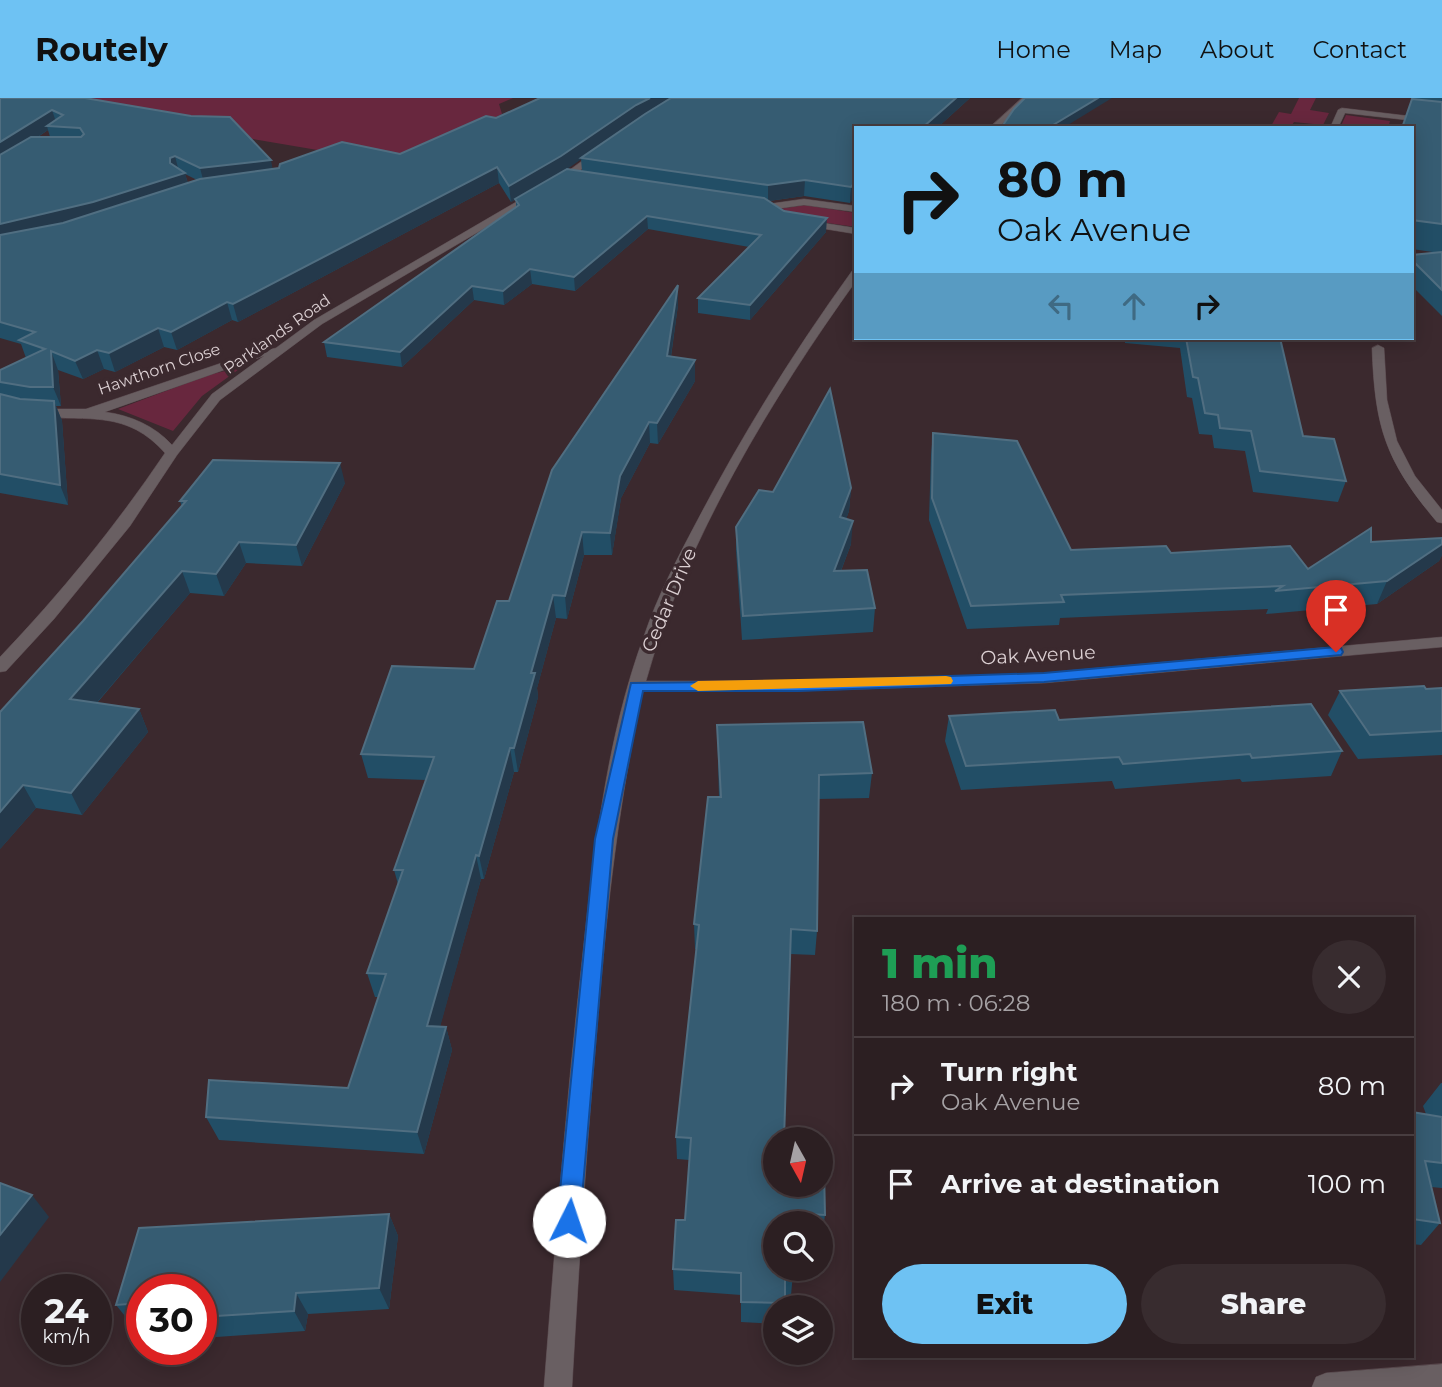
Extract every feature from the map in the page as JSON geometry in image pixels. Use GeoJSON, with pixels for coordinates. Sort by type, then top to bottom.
{"type":"FeatureCollection","features":[{"type":"Feature","properties":{"kind":"street"},"geometry":{"type":"LineString","coordinates":[[995,126],[1026,98]]}},
{"type":"Feature","properties":{"kind":"street"},"geometry":{"type":"LineString","coordinates":[[1335,126],[1342,110],[1442,122]]}},
{"type":"Feature","properties":{"kind":"street","name":"Parklands Road"},"geometry":{"type":"LineString","coordinates":[[0,667],[48,616],[125,523],[172,453],[216,397],[318,322],[567,176],[609,146]]}},
{"type":"Feature","properties":{"kind":"street"},"geometry":{"type":"LineString","coordinates":[[567,176],[580,178]]}},
{"type":"Feature","properties":{"kind":"street"},"geometry":{"type":"LineString","coordinates":[[741,203],[768,207],[804,202],[854,209]]}},
{"type":"Feature","properties":{"kind":"street"},"geometry":{"type":"LineString","coordinates":[[768,207],[778,214]]}},
{"type":"Feature","properties":{"kind":"street"},"geometry":{"type":"LineString","coordinates":[[787,220],[854,231]]}},
{"type":"Feature","properties":{"kind":"street","name":"Cedar Drive"},"geometry":{"type":"LineString","coordinates":[[558,1387],[572,1165],[604,839],[636,686],[648,646],[675,580],[749,435],[790,368],[854,276]]}},
{"type":"Feature","properties":{"kind":"street","name":"Hawthorn Close"},"geometry":{"type":"LineString","coordinates":[[87,412],[130,401],[213,368],[283,346]]}},
{"type":"Feature","properties":{"kind":"street"},"geometry":{"type":"LineString","coordinates":[[1378,348],[1379,403],[1385,432],[1406,474],[1442,519]]}},
{"type":"Feature","properties":{"kind":"street","name":"Hawthorn Close"},"geometry":{"type":"LineString","coordinates":[[0,407],[38,413],[87,412],[118,417],[156,435],[172,453]]}},
{"type":"Feature","properties":{"kind":"street","name":"Oak Avenue"},"geometry":{"type":"LineString","coordinates":[[636,686],[798,686],[1044,678],[1442,642]]}},
{"type":"Feature","properties":{"kind":"street"},"geometry":{"type":"LineString","coordinates":[[1326,1387],[1442,1378]]}},
{"type":"Feature","properties":{"kind":"shaded area"},"geometry":{"type":"Polygon","coordinates":[[[11,98],[513,98],[499,104],[502,114],[400,164],[11,98]]]}},
{"type":"Feature","properties":{"kind":"shaded area"},"geometry":{"type":"Polygon","coordinates":[[[1299,98],[1316,98],[1310,110],[1329,113],[1323,125],[1294,122],[1291,126],[1271,126],[1279,112],[1291,114],[1299,98]]]}},
{"type":"Feature","properties":{"kind":"shaded area"},"geometry":{"type":"Polygon","coordinates":[[[1346,115],[1390,121],[1389,126],[1341,126],[1346,115]]]}},
{"type":"Feature","properties":{"kind":"shaded area"},"geometry":{"type":"Polygon","coordinates":[[[805,205],[854,213],[854,227],[792,218],[779,209],[805,205]]]}},
{"type":"Feature","properties":{"kind":"shaded area"},"geometry":{"type":"Polygon","coordinates":[[[242,367],[202,396],[173,431],[118,409],[208,375],[242,367]]]}},
{"type":"Feature","properties":{"kind":"building"},"geometry":{"type":"Polygon","coordinates":[[[0,98],[85,98],[191,116],[230,117],[271,160],[200,168],[175,156],[170,158],[170,163],[185,173],[93,202],[0,224],[0,155],[31,137],[81,137],[84,134],[80,128],[47,126],[63,115],[52,110],[0,142],[0,98]]]}},
{"type":"Feature","properties":{"kind":"building"},"geometry":{"type":"Polygon","coordinates":[[[540,98],[650,98],[509,186],[497,167],[233,304],[227,302],[171,332],[158,328],[109,353],[97,350],[75,361],[51,351],[53,387],[30,387],[0,382],[0,370],[45,349],[19,340],[35,332],[0,322],[0,235],[63,223],[200,179],[279,168],[280,164],[342,142],[400,154],[486,116],[496,118],[540,98]]]}},
{"type":"Feature","properties":{"kind":"building"},"geometry":{"type":"Polygon","coordinates":[[[671,98],[956,98],[924,126],[854,126],[854,183],[851,187],[805,180],[768,185],[581,158],[671,98]]]}},
{"type":"Feature","properties":{"kind":"building"},"geometry":{"type":"Polygon","coordinates":[[[1025,98],[1098,98],[1051,126],[1002,126],[1025,98]]]}},
{"type":"Feature","properties":{"kind":"building"},"geometry":{"type":"Polygon","coordinates":[[[1412,99],[1442,102],[1442,224],[1414,220],[1414,126],[1403,126],[1412,99]]]}},
{"type":"Feature","properties":{"kind":"building"},"geometry":{"type":"Polygon","coordinates":[[[567,169],[764,198],[784,211],[827,218],[750,305],[698,298],[761,235],[647,216],[574,277],[530,269],[503,291],[472,286],[400,352],[324,342],[519,205],[515,199],[567,169]]]}},
{"type":"Feature","properties":{"kind":"building"},"geometry":{"type":"Polygon","coordinates":[[[1442,252],[1442,290],[1414,262],[1414,255],[1442,252]]]}},
{"type":"Feature","properties":{"kind":"building"},"geometry":{"type":"Polygon","coordinates":[[[678,285],[667,356],[695,360],[657,423],[649,422],[620,476],[610,533],[582,532],[565,596],[553,595],[514,748],[510,748],[479,856],[476,855],[427,1026],[446,1027],[417,1132],[206,1117],[209,1080],[348,1088],[386,974],[367,973],[403,870],[394,870],[434,757],[361,754],[392,666],[474,669],[497,601],[509,601],[552,470],[678,285]]]}},
{"type":"Feature","properties":{"kind":"building"},"geometry":{"type":"Polygon","coordinates":[[[1186,340],[1280,340],[1303,436],[1334,439],[1346,481],[1260,471],[1251,431],[1220,428],[1218,415],[1205,413],[1198,378],[1193,377],[1186,340]]]}},
{"type":"Feature","properties":{"kind":"building"},"geometry":{"type":"Polygon","coordinates":[[[830,389],[851,488],[840,517],[853,521],[834,571],[867,570],[875,608],[743,616],[736,527],[759,490],[773,492],[830,389]]]}},
{"type":"Feature","properties":{"kind":"building"},"geometry":{"type":"Polygon","coordinates":[[[0,394],[20,399],[54,401],[60,485],[0,474],[0,394]]]}},
{"type":"Feature","properties":{"kind":"building"},"geometry":{"type":"Polygon","coordinates":[[[933,433],[1017,441],[1071,550],[1166,546],[1171,553],[1290,546],[1308,569],[1371,528],[1371,542],[1442,538],[1442,544],[1387,581],[1275,591],[1283,586],[1061,595],[1064,602],[971,606],[932,498],[933,433]]]}},
{"type":"Feature","properties":{"kind":"building"},"geometry":{"type":"Polygon","coordinates":[[[213,460],[340,463],[296,545],[239,542],[216,574],[182,571],[70,699],[139,709],[71,793],[23,785],[0,812],[0,712],[186,501],[180,501],[213,460]]]}},
{"type":"Feature","properties":{"kind":"building"},"geometry":{"type":"Polygon","coordinates":[[[1424,686],[1426,689],[1442,688],[1442,731],[1370,735],[1340,691],[1424,686]]]}},
{"type":"Feature","properties":{"kind":"building"},"geometry":{"type":"Polygon","coordinates":[[[1311,704],[1342,751],[1252,758],[1250,754],[1123,764],[1119,757],[966,766],[949,716],[1055,710],[1059,720],[1311,704]]]}},
{"type":"Feature","properties":{"kind":"building"},"geometry":{"type":"Polygon","coordinates":[[[863,722],[872,773],[819,775],[817,931],[791,929],[784,1127],[763,1127],[763,1197],[825,1197],[825,1211],[763,1211],[763,1281],[785,1281],[785,1295],[763,1295],[763,1302],[741,1302],[741,1273],[673,1269],[676,1220],[685,1220],[691,1138],[676,1137],[699,925],[694,924],[708,797],[721,797],[717,725],[863,722]]]}},
{"type":"Feature","properties":{"kind":"building"},"geometry":{"type":"Polygon","coordinates":[[[1414,1112],[1442,1117],[1442,1163],[1425,1161],[1440,1223],[1414,1219],[1414,1112]]]}},
{"type":"Feature","properties":{"kind":"building"},"geometry":{"type":"Polygon","coordinates":[[[0,1183],[32,1195],[0,1235],[0,1183]]]}},
{"type":"Feature","properties":{"kind":"building"},"geometry":{"type":"Polygon","coordinates":[[[389,1214],[379,1288],[296,1293],[294,1311],[217,1316],[217,1274],[126,1274],[126,1304],[116,1305],[139,1228],[389,1214]]]}},
{"type":"Feature","properties":{"kind":"slow traffic"},"geometry":{"type":"LineString","coordinates":[[698,686],[946,681]]}},
{"type":"Feature","properties":{"kind":"route"},"geometry":{"type":"LineString","coordinates":[[569,1221],[572,1165],[604,839],[636,686],[798,686],[1044,678],[1336,652]]}}]}
